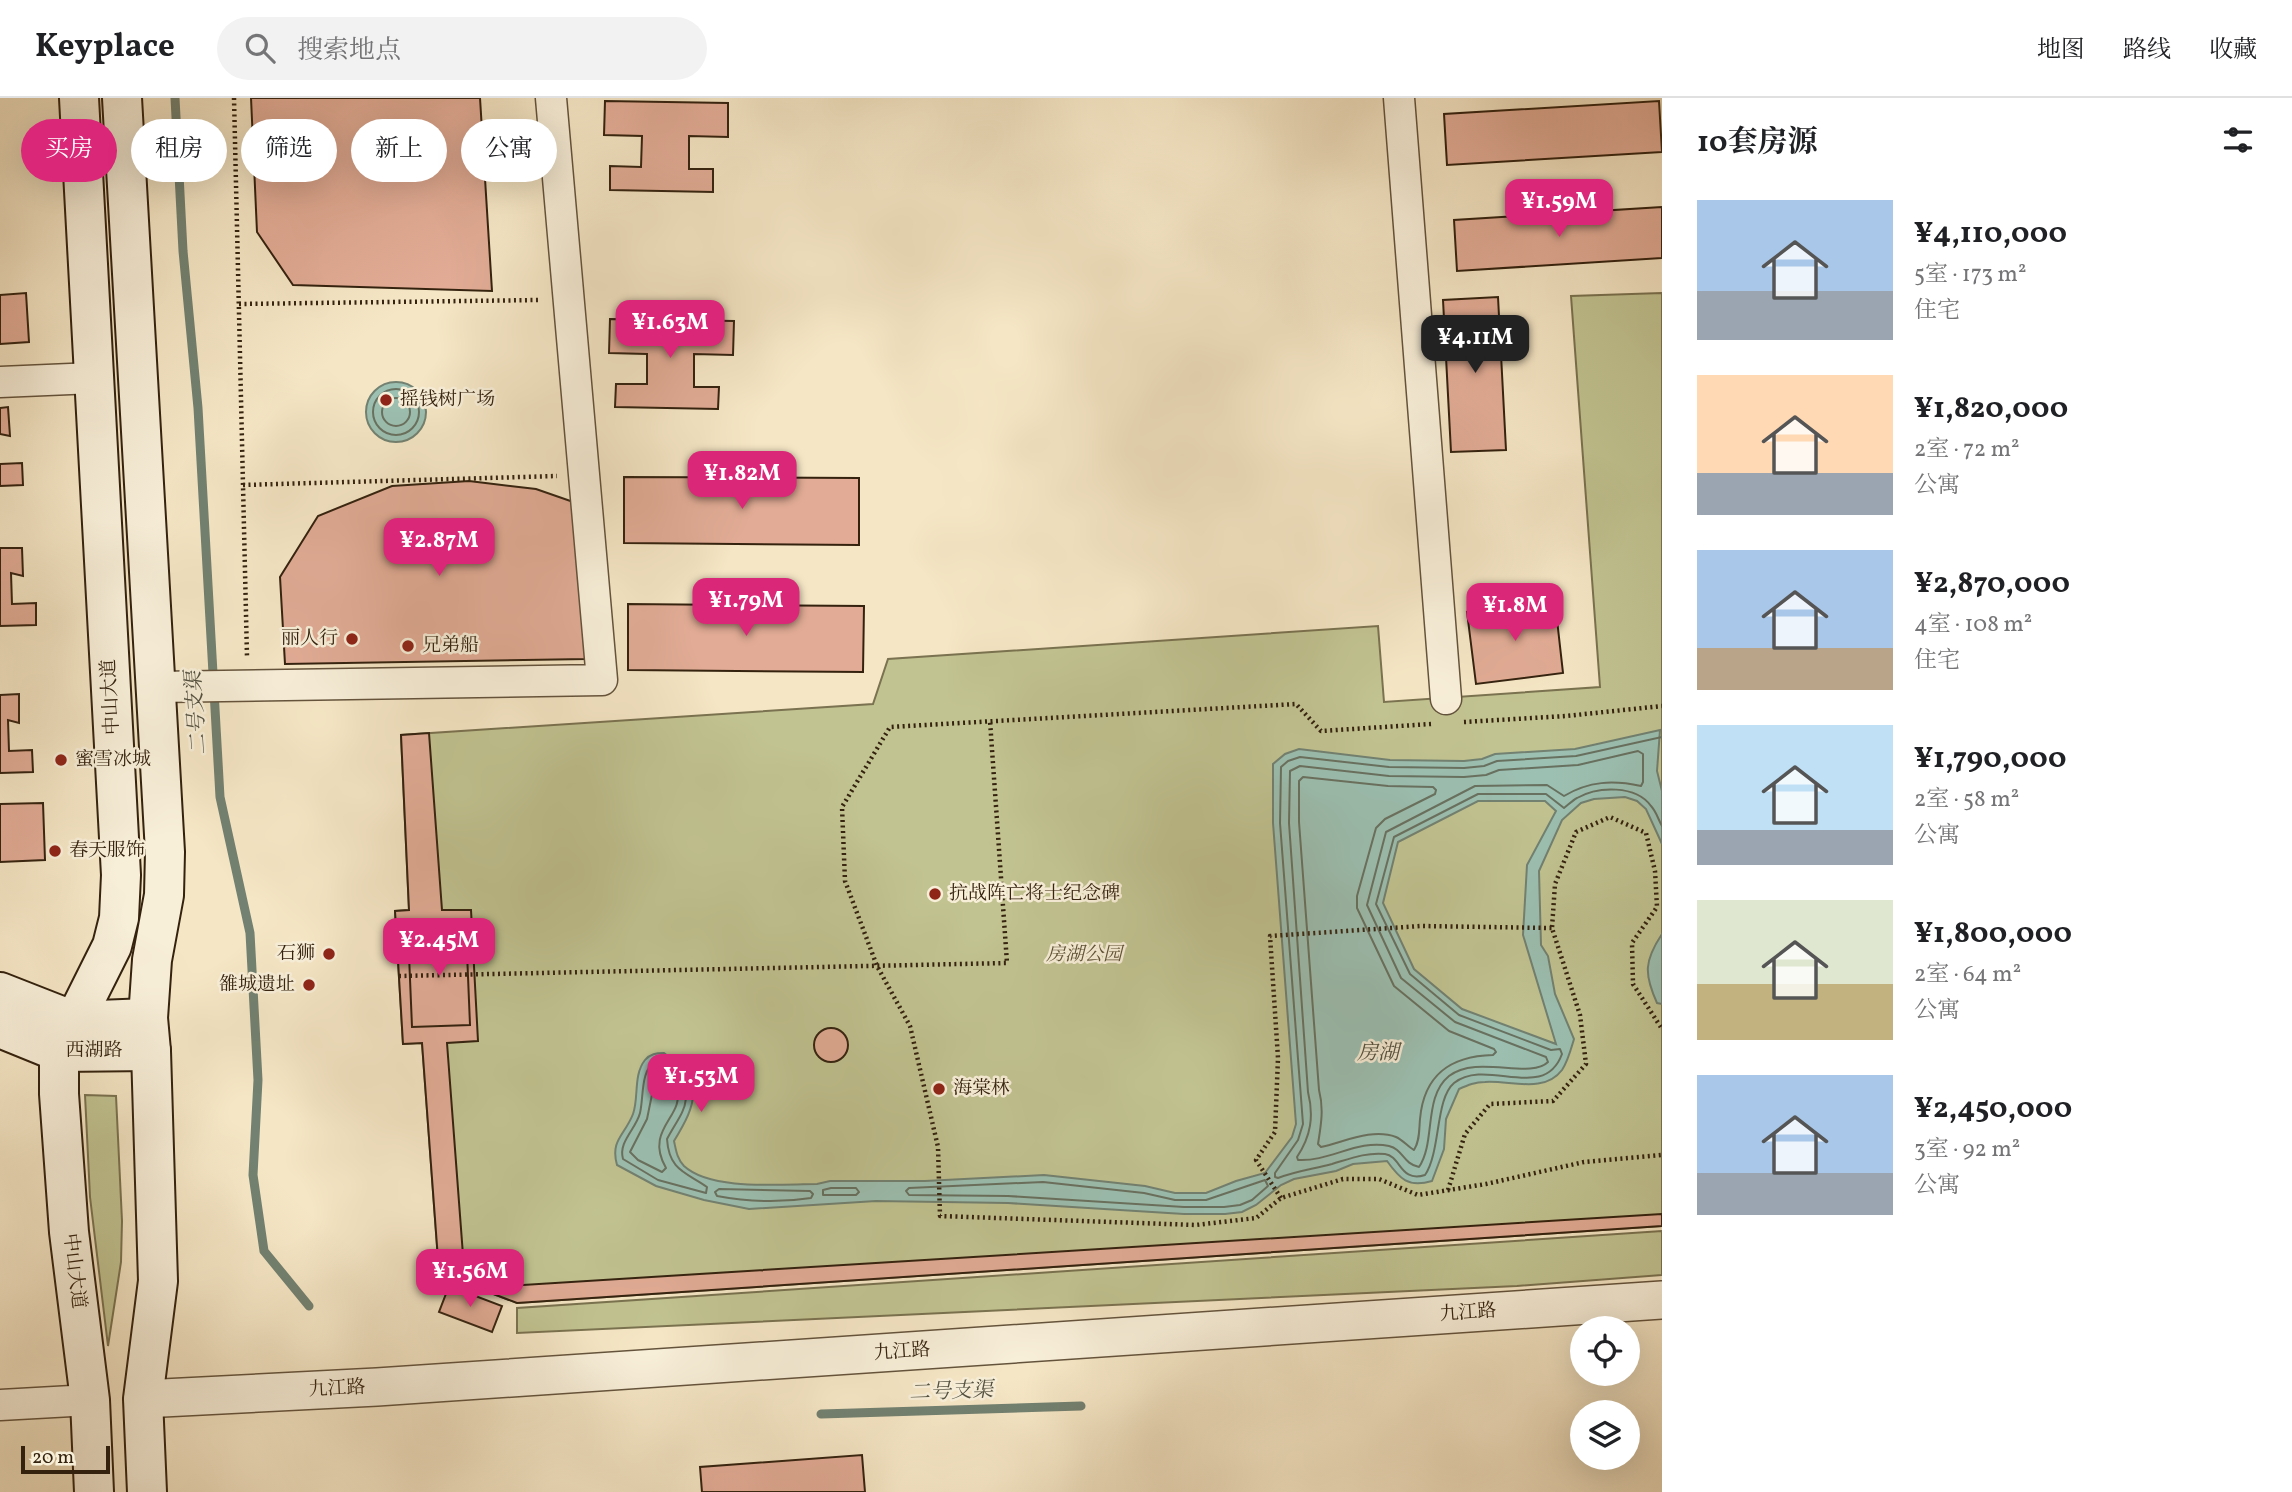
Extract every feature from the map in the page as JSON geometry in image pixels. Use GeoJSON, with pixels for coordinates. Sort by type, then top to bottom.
{"type":"FeatureCollection","features":[{"type":"Feature","properties":{"kind":"main road","name":"中山大道"},"geometry":{"type":"LineString","coordinates":[[79,98],[121,874],[119,918],[112,946],[67,1037],[59,1094],[69,1232],[90,1400],[94,1492]]}},
{"type":"Feature","properties":{"kind":"main road"},"geometry":{"type":"LineString","coordinates":[[122,98],[165,852],[164,895],[152,960],[150,1035],[158,1281],[143,1399],[147,1492]]}},
{"type":"Feature","properties":{"kind":"main road"},"geometry":{"type":"LineString","coordinates":[[0,992],[67,1037]]}},
{"type":"Feature","properties":{"kind":"main road","name":"西湖路"},"geometry":{"type":"LineString","coordinates":[[0,1028],[67,1037],[150,1035]]}},
{"type":"Feature","properties":{"kind":"street"},"geometry":{"type":"LineString","coordinates":[[156,687],[602,680],[551,98]]}},
{"type":"Feature","properties":{"kind":"street"},"geometry":{"type":"LineString","coordinates":[[1399,98],[1447,715]]}},
{"type":"Feature","properties":{"kind":"street"},"geometry":{"type":"LineString","coordinates":[[0,382],[94,378]]}},
{"type":"Feature","properties":{"kind":"street","name":"九江路"},"geometry":{"type":"LineString","coordinates":[[143,1399],[404,1386],[1662,1300]]}},
{"type":"Feature","properties":{"kind":"street"},"geometry":{"type":"LineString","coordinates":[[0,1405],[90,1400]]}},
{"type":"Feature","properties":{"kind":"path"},"geometry":{"type":"LineString","coordinates":[[225,686],[243,485],[234,98]]}},
{"type":"Feature","properties":{"kind":"path"},"geometry":{"type":"LineString","coordinates":[[239,304],[568,299]]}},
{"type":"Feature","properties":{"kind":"path"},"geometry":{"type":"LineString","coordinates":[[243,485],[584,475]]}},
{"type":"Feature","properties":{"kind":"path"},"geometry":{"type":"LineString","coordinates":[[1662,706],[1566,716],[1447,715],[1321,731],[1296,704],[890,727],[842,807],[845,881],[877,966],[910,1026],[938,1147],[940,1216],[1196,1225],[1256,1218],[1281,1198],[1343,1179],[1379,1179],[1418,1195],[1584,1162],[1662,1154]]}},
{"type":"Feature","properties":{"kind":"path"},"geometry":{"type":"LineString","coordinates":[[399,976],[1007,963],[990,721]]}},
{"type":"Feature","properties":{"kind":"path"},"geometry":{"type":"LineString","coordinates":[[1448,1190],[1465,1134],[1490,1104],[1553,1101],[1586,1064],[1580,1015],[1552,928],[1555,884],[1576,832],[1610,817],[1646,833],[1655,871],[1659,907],[1632,943],[1633,984],[1662,1030]]}},
{"type":"Feature","properties":{"kind":"path"},"geometry":{"type":"LineString","coordinates":[[1281,1198],[1256,1160],[1275,1132],[1278,1058],[1270,936],[1406,927],[1552,928]]}},
{"type":"Feature","properties":{"kind":"green space","name":"房湖公园"},"geometry":{"type":"Polygon","coordinates":[[[1662,293],[1662,1226],[517,1303],[439,1273],[422,1043],[403,1044],[395,911],[409,910],[401,735],[873,704],[888,659],[1378,626],[1384,702],[1600,687],[1571,296],[1662,293]]]}},
{"type":"Feature","properties":{"kind":"green space"},"geometry":{"type":"Polygon","coordinates":[[[85,1095],[116,1096],[122,1221],[121,1262],[108,1346],[90,1197],[85,1095]]]}},
{"type":"Feature","properties":{"kind":"green space"},"geometry":{"type":"Polygon","coordinates":[[[1662,1231],[1662,1275],[1517,1286],[517,1333],[517,1308],[1662,1231]]]}},
{"type":"Feature","properties":{"kind":"water"},"geometry":{"type":"Polygon","coordinates":[[[396,382],[417,391],[426,412],[417,433],[396,442],[375,433],[366,412],[375,391],[396,382]]]}},
{"type":"Feature","properties":{"kind":"water","name":"房湖"},"geometry":{"type":"Polygon","coordinates":[[[1660,730],[1657,771],[1662,791],[1662,844],[1646,809],[1637,801],[1625,797],[1594,799],[1581,803],[1562,820],[1539,871],[1541,945],[1548,956],[1555,994],[1574,1039],[1569,1055],[1562,1070],[1546,1082],[1481,1082],[1459,1089],[1446,1119],[1444,1149],[1432,1181],[1417,1183],[1405,1180],[1387,1161],[1353,1164],[1336,1171],[1294,1179],[1281,1185],[1256,1205],[1242,1212],[1225,1214],[1008,1203],[876,1201],[749,1209],[656,1186],[617,1165],[615,1149],[633,1114],[641,1066],[651,1055],[664,1053],[686,1074],[693,1094],[688,1115],[674,1141],[678,1157],[684,1166],[696,1174],[728,1183],[785,1185],[830,1181],[925,1181],[1044,1175],[1145,1186],[1175,1193],[1206,1193],[1265,1173],[1292,1137],[1296,1124],[1273,823],[1273,764],[1285,754],[1299,749],[1390,760],[1464,761],[1495,754],[1575,749],[1660,730]],[[1478,801],[1398,842],[1383,903],[1414,969],[1462,1009],[1556,1044],[1523,935],[1527,865],[1556,811],[1545,801],[1478,801]]]}},
{"type":"Feature","properties":{"kind":"water"},"geometry":{"type":"Polygon","coordinates":[[[1662,934],[1662,1004],[1657,1003],[1653,993],[1648,968],[1652,952],[1662,934]]]}},
{"type":"Feature","properties":{"kind":"building"},"geometry":{"type":"Polygon","coordinates":[[[251,98],[480,98],[481,119],[461,119],[461,182],[485,182],[492,291],[293,285],[257,232],[255,182],[337,182],[337,119],[252,119],[251,98]]]}},
{"type":"Feature","properties":{"kind":"building"},"geometry":{"type":"Polygon","coordinates":[[[605,101],[728,103],[728,137],[689,136],[689,169],[713,169],[713,192],[610,190],[610,166],[641,167],[642,136],[604,135],[605,101]]]}},
{"type":"Feature","properties":{"kind":"building"},"geometry":{"type":"Polygon","coordinates":[[[1659,101],[1662,152],[1447,165],[1444,114],[1659,101]]]}},
{"type":"Feature","properties":{"kind":"building"},"geometry":{"type":"Polygon","coordinates":[[[1662,207],[1662,258],[1457,271],[1454,220],[1662,207]]]}},
{"type":"Feature","properties":{"kind":"building"},"geometry":{"type":"Polygon","coordinates":[[[26,293],[29,342],[0,344],[0,295],[26,293]]]}},
{"type":"Feature","properties":{"kind":"building"},"geometry":{"type":"Polygon","coordinates":[[[1498,297],[1506,450],[1451,452],[1443,300],[1498,297]]]}},
{"type":"Feature","properties":{"kind":"building"},"geometry":{"type":"Polygon","coordinates":[[[610,319],[734,321],[733,355],[694,354],[694,387],[719,387],[718,409],[615,407],[616,384],[647,384],[647,354],[609,353],[610,319]]]}},
{"type":"Feature","properties":{"kind":"building"},"geometry":{"type":"Polygon","coordinates":[[[8,407],[10,436],[0,434],[0,408],[8,407]]]}},
{"type":"Feature","properties":{"kind":"building"},"geometry":{"type":"Polygon","coordinates":[[[22,463],[23,485],[0,486],[0,464],[22,463]]]}},
{"type":"Feature","properties":{"kind":"building"},"geometry":{"type":"Polygon","coordinates":[[[624,477],[859,478],[859,545],[624,543],[624,477]]]}},
{"type":"Feature","properties":{"kind":"building"},"geometry":{"type":"Polygon","coordinates":[[[469,481],[536,489],[582,505],[587,659],[285,664],[280,577],[318,516],[392,486],[469,481]]]}},
{"type":"Feature","properties":{"kind":"building"},"geometry":{"type":"Polygon","coordinates":[[[0,548],[22,548],[23,576],[11,573],[12,604],[36,603],[36,625],[0,626],[0,548]]]}},
{"type":"Feature","properties":{"kind":"building"},"geometry":{"type":"Polygon","coordinates":[[[1555,602],[1563,673],[1476,684],[1467,612],[1555,602]]]}},
{"type":"Feature","properties":{"kind":"building"},"geometry":{"type":"Polygon","coordinates":[[[628,604],[864,606],[863,672],[628,670],[628,604]]]}},
{"type":"Feature","properties":{"kind":"building"},"geometry":{"type":"Polygon","coordinates":[[[19,694],[19,723],[8,720],[9,751],[32,750],[33,772],[0,773],[0,695],[19,694]]]}},
{"type":"Feature","properties":{"kind":"building"},"geometry":{"type":"Polygon","coordinates":[[[429,733],[442,910],[471,910],[478,1041],[447,1043],[463,1255],[523,1285],[1662,1214],[1662,1226],[517,1303],[439,1273],[422,1043],[403,1044],[395,911],[409,910],[401,735],[429,733]]]}},
{"type":"Feature","properties":{"kind":"building"},"geometry":{"type":"Polygon","coordinates":[[[43,803],[45,860],[0,862],[0,804],[43,803]]]}},
{"type":"Feature","properties":{"kind":"building"},"geometry":{"type":"Polygon","coordinates":[[[466,928],[470,1025],[412,1027],[408,931],[466,928]]]}},
{"type":"Feature","properties":{"kind":"building"},"geometry":{"type":"Polygon","coordinates":[[[831,1028],[843,1033],[848,1045],[843,1057],[831,1062],[819,1057],[814,1045],[819,1033],[831,1028]]]}},
{"type":"Feature","properties":{"kind":"building"},"geometry":{"type":"Polygon","coordinates":[[[449,1286],[502,1306],[492,1332],[439,1312],[449,1286]]]}},
{"type":"Feature","properties":{"kind":"building"},"geometry":{"type":"Polygon","coordinates":[[[862,1455],[865,1492],[702,1492],[700,1467],[862,1455]]]}},
{"type":"Feature","properties":{"kind":"waterway","name":"二号支渠"},"geometry":{"type":"LineString","coordinates":[[175,98],[183,251],[198,408],[220,797],[250,933],[258,1080],[253,1175],[264,1251],[309,1306]]}},
{"type":"Feature","properties":{"kind":"waterway","name":"二号支渠"},"geometry":{"type":"LineString","coordinates":[[821,1414],[1081,1406]]}},
{"type":"Feature","properties":{"kind":"place","name":"摇钱树广场"},"geometry":{"type":"Point","coordinates":[386,400]}},
{"type":"Feature","properties":{"kind":"place","name":"丽人行"},"geometry":{"type":"Point","coordinates":[352,639]}},
{"type":"Feature","properties":{"kind":"place","name":"兄弟船"},"geometry":{"type":"Point","coordinates":[408,646]}},
{"type":"Feature","properties":{"kind":"place","name":"蜜雪冰城"},"geometry":{"type":"Point","coordinates":[61,760]}},
{"type":"Feature","properties":{"kind":"place","name":"春天服饰"},"geometry":{"type":"Point","coordinates":[55,851]}},
{"type":"Feature","properties":{"kind":"place","name":"抗战阵亡将士纪念碑"},"geometry":{"type":"Point","coordinates":[935,894]}},
{"type":"Feature","properties":{"kind":"place","name":"石狮"},"geometry":{"type":"Point","coordinates":[329,954]}},
{"type":"Feature","properties":{"kind":"place","name":"雒城遗址"},"geometry":{"type":"Point","coordinates":[309,985]}},
{"type":"Feature","properties":{"kind":"place","name":"海棠林"},"geometry":{"type":"Point","coordinates":[939,1089]}}]}
